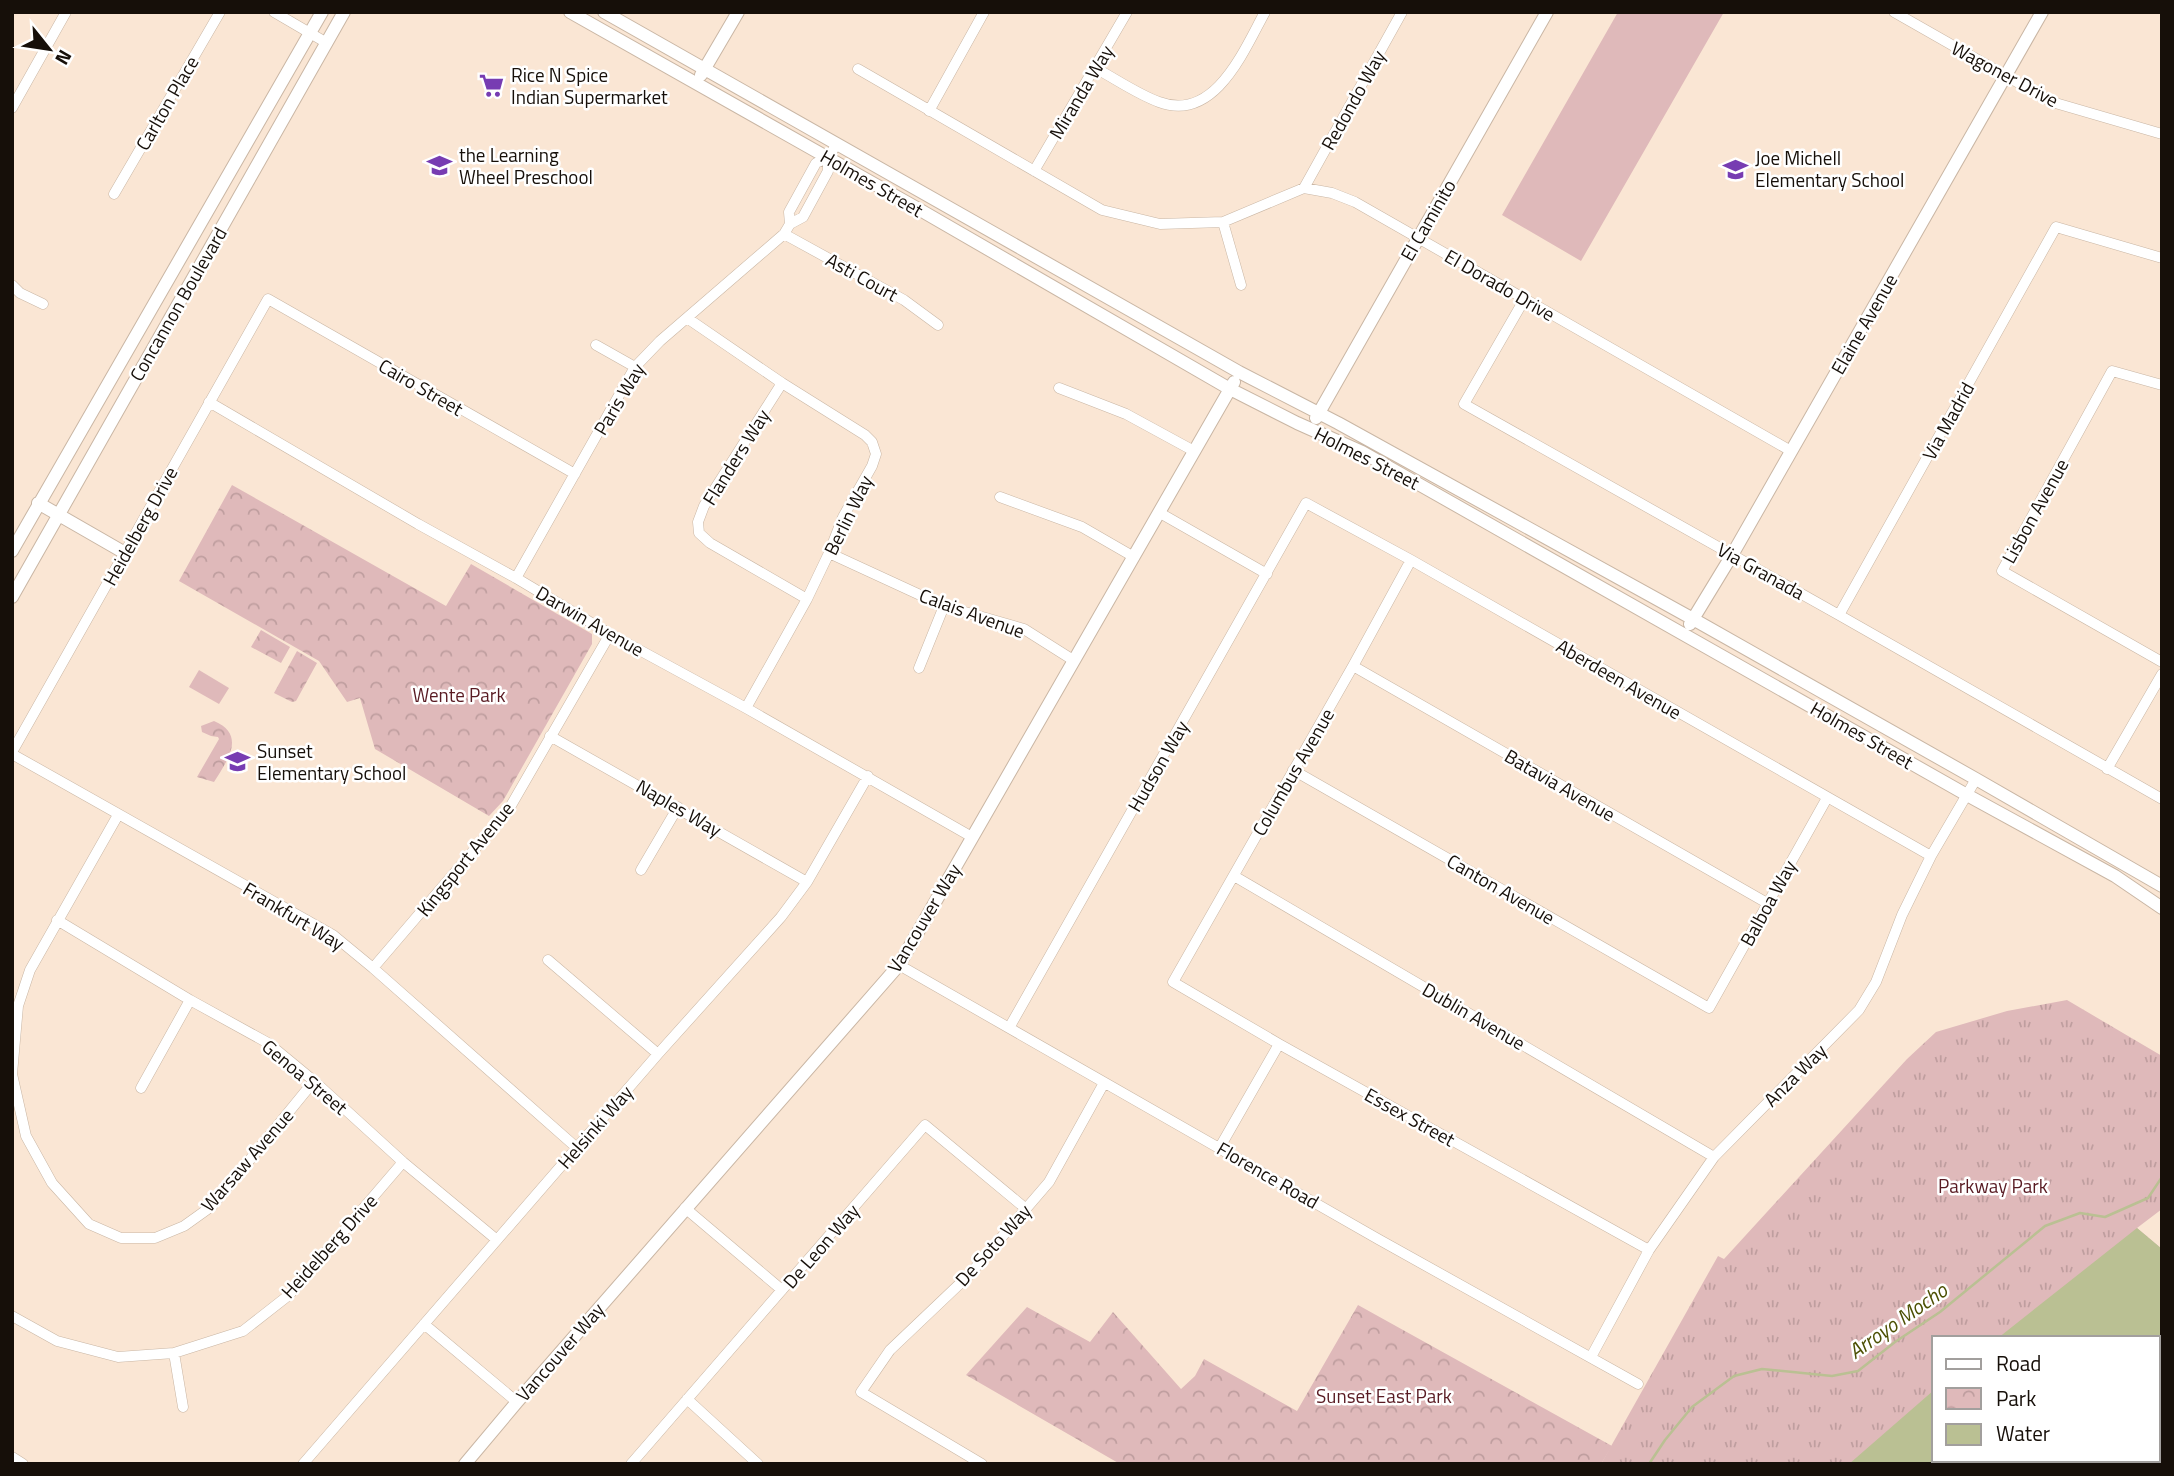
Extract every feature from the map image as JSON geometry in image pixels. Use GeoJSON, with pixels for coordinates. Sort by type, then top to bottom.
{"type":"FeatureCollection","features":[{"type":"Feature","properties":{"kind":"main road","name":"Concannon Boulevard"},"geometry":{"type":"LineString","coordinates":[[12,551],[322,12]]}},
{"type":"Feature","properties":{"kind":"main road","name":"Concannon Boulevard"},"geometry":{"type":"LineString","coordinates":[[12,597],[344,12]]}},
{"type":"Feature","properties":{"kind":"main road","name":"Holmes Street"},"geometry":{"type":"LineString","coordinates":[[570,12],[1230,389],[1362,452],[2115,876],[2162,908]]}},
{"type":"Feature","properties":{"kind":"main road","name":"Holmes Street"},"geometry":{"type":"LineString","coordinates":[[604,12],[1239,372],[1693,619],[2162,886]]}},
{"type":"Feature","properties":{"kind":"main road"},"geometry":{"type":"LineString","coordinates":[[696,84],[738,12]]}},
{"type":"Feature","properties":{"kind":"main road","name":"El Caminito"},"geometry":{"type":"LineString","coordinates":[[1311,428],[1547,12]]}},
{"type":"Feature","properties":{"kind":"main road","name":"Elaine Avenue"},"geometry":{"type":"LineString","coordinates":[[1684,634],[1732,555],[2042,12]]}},
{"type":"Feature","properties":{"kind":"main road","name":"Vancouver Way"},"geometry":{"type":"LineString","coordinates":[[465,1464],[899,965],[1239,372]]}},
{"type":"Feature","properties":{"kind":"main road"},"geometry":{"type":"LineString","coordinates":[[38,503],[125,553]]}},
{"type":"Feature","properties":{"kind":"street"},"geometry":{"type":"LineString","coordinates":[[12,108],[66,12]]}},
{"type":"Feature","properties":{"kind":"street","name":"Carlton Place"},"geometry":{"type":"LineString","coordinates":[[114,194],[220,12]]}},
{"type":"Feature","properties":{"kind":"street"},"geometry":{"type":"LineString","coordinates":[[274,12],[327,43]]}},
{"type":"Feature","properties":{"kind":"street"},"geometry":{"type":"LineString","coordinates":[[929,111],[984,12]]}},
{"type":"Feature","properties":{"kind":"street","name":"Miranda Way"},"geometry":{"type":"LineString","coordinates":[[1034,171],[1127,12]]}},
{"type":"Feature","properties":{"kind":"street"},"geometry":{"type":"LineString","coordinates":[[1096,68],[1160,102],[1179,105],[1201,100],[1221,86],[1265,12]]}},
{"type":"Feature","properties":{"kind":"street","name":"Redondo Way"},"geometry":{"type":"LineString","coordinates":[[1304,188],[1402,12]]}},
{"type":"Feature","properties":{"kind":"street","name":"Wagoner Drive"},"geometry":{"type":"LineString","coordinates":[[1894,12],[2052,102],[2162,134]]}},
{"type":"Feature","properties":{"kind":"street"},"geometry":{"type":"LineString","coordinates":[[858,69],[1102,210],[1160,223],[1223,222],[1304,188]]}},
{"type":"Feature","properties":{"kind":"street","name":"Paris Way"},"geometry":{"type":"LineString","coordinates":[[516,578],[635,366],[660,341],[784,234],[790,224],[803,217],[828,171],[828,158],[836,145]]}},
{"type":"Feature","properties":{"kind":"street","name":"El Dorado Drive"},"geometry":{"type":"LineString","coordinates":[[1304,188],[1332,193],[1354,202],[1419,237],[1524,300],[1791,451]]}},
{"type":"Feature","properties":{"kind":"street"},"geometry":{"type":"LineString","coordinates":[[1223,222],[1241,285]]}},
{"type":"Feature","properties":{"kind":"street","name":"Via Madrid"},"geometry":{"type":"LineString","coordinates":[[1839,615],[2056,228],[2162,258]]}},
{"type":"Feature","properties":{"kind":"street","name":"Asti Court"},"geometry":{"type":"LineString","coordinates":[[784,234],[904,300],[938,325]]}},
{"type":"Feature","properties":{"kind":"street"},"geometry":{"type":"LineString","coordinates":[[12,285],[20,293],[43,304]]}},
{"type":"Feature","properties":{"kind":"street","name":"Heidelberg Drive"},"geometry":{"type":"LineString","coordinates":[[12,753],[268,299]]}},
{"type":"Feature","properties":{"kind":"street","name":"Cairo Street"},"geometry":{"type":"LineString","coordinates":[[268,299],[575,474]]}},
{"type":"Feature","properties":{"kind":"street","name":"Via Granada"},"geometry":{"type":"LineString","coordinates":[[1524,300],[1464,404],[2162,799]]}},
{"type":"Feature","properties":{"kind":"street","name":"Berlin Way"},"geometry":{"type":"LineString","coordinates":[[687,318],[782,383],[865,435],[872,442],[876,454],[843,517],[807,599],[746,708]]}},
{"type":"Feature","properties":{"kind":"street"},"geometry":{"type":"LineString","coordinates":[[596,345],[635,366]]}},
{"type":"Feature","properties":{"kind":"street","name":"Lisbon Avenue"},"geometry":{"type":"LineString","coordinates":[[2162,385],[2112,371],[2002,571],[2162,662]]}},
{"type":"Feature","properties":{"kind":"street","name":"Flanders Way"},"geometry":{"type":"LineString","coordinates":[[782,383],[704,506],[698,522],[699,533],[710,543],[807,599]]}},
{"type":"Feature","properties":{"kind":"street"},"geometry":{"type":"LineString","coordinates":[[1059,388],[1126,414],[1194,451]]}},
{"type":"Feature","properties":{"kind":"street","name":"Darwin Avenue"},"geometry":{"type":"LineString","coordinates":[[209,402],[610,634],[868,776],[972,837]]}},
{"type":"Feature","properties":{"kind":"street"},"geometry":{"type":"LineString","coordinates":[[1000,497],[1082,527],[1134,556]]}},
{"type":"Feature","properties":{"kind":"street","name":"Aberdeen Avenue"},"geometry":{"type":"LineString","coordinates":[[1306,503],[1931,856]]}},
{"type":"Feature","properties":{"kind":"street","name":"Hudson Way"},"geometry":{"type":"LineString","coordinates":[[1009,1028],[1306,503]]}},
{"type":"Feature","properties":{"kind":"street"},"geometry":{"type":"LineString","coordinates":[[1160,513],[1267,574]]}},
{"type":"Feature","properties":{"kind":"street","name":"Calais Avenue"},"geometry":{"type":"LineString","coordinates":[[829,553],[944,606],[1024,629],[1073,660]]}},
{"type":"Feature","properties":{"kind":"street","name":"Columbus Avenue"},"geometry":{"type":"LineString","coordinates":[[1173,982],[1411,560]]}},
{"type":"Feature","properties":{"kind":"street"},"geometry":{"type":"LineString","coordinates":[[919,668],[944,606]]}},
{"type":"Feature","properties":{"kind":"street","name":"Kingsport Avenue"},"geometry":{"type":"LineString","coordinates":[[373,968],[509,809],[610,634]]}},
{"type":"Feature","properties":{"kind":"street","name":"Batavia Avenue"},"geometry":{"type":"LineString","coordinates":[[1353,666],[1767,903]]}},
{"type":"Feature","properties":{"kind":"street"},"geometry":{"type":"LineString","coordinates":[[2107,769],[2162,674]]}},
{"type":"Feature","properties":{"kind":"street","name":"Naples Way"},"geometry":{"type":"LineString","coordinates":[[550,736],[807,882]]}},
{"type":"Feature","properties":{"kind":"street","name":"Frankfurt Way"},"geometry":{"type":"LineString","coordinates":[[12,753],[332,935],[577,1148]]}},
{"type":"Feature","properties":{"kind":"street","name":"Canton Avenue"},"geometry":{"type":"LineString","coordinates":[[1293,770],[1709,1008]]}},
{"type":"Feature","properties":{"kind":"street","name":"Helsinki Way"},"geometry":{"type":"LineString","coordinates":[[303,1464],[658,1054],[781,917],[807,882],[868,776]]}},
{"type":"Feature","properties":{"kind":"street","name":"Anza Way"},"geometry":{"type":"LineString","coordinates":[[1591,1357],[1649,1250],[1714,1157],[1859,1010],[1876,982],[1902,915],[1931,856],[1976,779]]}},
{"type":"Feature","properties":{"kind":"street","name":"Balboa Way"},"geometry":{"type":"LineString","coordinates":[[1709,1008],[1827,798]]}},
{"type":"Feature","properties":{"kind":"street"},"geometry":{"type":"LineString","coordinates":[[641,870],[678,807]]}},
{"type":"Feature","properties":{"kind":"street","name":"Warsaw Avenue"},"geometry":{"type":"LineString","coordinates":[[118,815],[30,970],[18,1006],[12,1074],[26,1136],[52,1183],[89,1224],[121,1238],[155,1238],[184,1226],[212,1206],[314,1082]]}},
{"type":"Feature","properties":{"kind":"street","name":"Dublin Avenue"},"geometry":{"type":"LineString","coordinates":[[1234,876],[1714,1157]]}},
{"type":"Feature","properties":{"kind":"street","name":"Genoa Street"},"geometry":{"type":"LineString","coordinates":[[57,920],[190,1000],[268,1043],[403,1162],[497,1240]]}},
{"type":"Feature","properties":{"kind":"street"},"geometry":{"type":"LineString","coordinates":[[548,960],[658,1054]]}},
{"type":"Feature","properties":{"kind":"street","name":"Florence Road"},"geometry":{"type":"LineString","coordinates":[[899,965],[1378,1239],[1638,1384]]}},
{"type":"Feature","properties":{"kind":"street","name":"Essex Street"},"geometry":{"type":"LineString","coordinates":[[1173,982],[1649,1250]]}},
{"type":"Feature","properties":{"kind":"street"},"geometry":{"type":"LineString","coordinates":[[141,1088],[190,1000]]}},
{"type":"Feature","properties":{"kind":"street"},"geometry":{"type":"LineString","coordinates":[[1220,1147],[1279,1044]]}},
{"type":"Feature","properties":{"kind":"street","name":"De Soto Way"},"geometry":{"type":"LineString","coordinates":[[982,1464],[860,1392],[890,1350],[970,1274],[1049,1182],[1104,1083]]}},
{"type":"Feature","properties":{"kind":"street","name":"De Leon Way"},"geometry":{"type":"LineString","coordinates":[[631,1464],[925,1125],[1025,1208]]}},
{"type":"Feature","properties":{"kind":"street","name":"Heidelberg Drive"},"geometry":{"type":"LineString","coordinates":[[12,1316],[57,1341],[118,1357],[174,1353],[243,1331],[289,1295],[403,1162]]}},
{"type":"Feature","properties":{"kind":"street"},"geometry":{"type":"LineString","coordinates":[[685,1208],[782,1290]]}},
{"type":"Feature","properties":{"kind":"street"},"geometry":{"type":"LineString","coordinates":[[424,1324],[517,1402]]}},
{"type":"Feature","properties":{"kind":"street"},"geometry":{"type":"LineString","coordinates":[[174,1353],[183,1407]]}},
{"type":"Feature","properties":{"kind":"street"},"geometry":{"type":"LineString","coordinates":[[687,1399],[758,1464]]}},
{"type":"Feature","properties":{"kind":"street"},"geometry":{"type":"LineString","coordinates":[[12,1457],[23,1464]]}},
{"type":"Feature","properties":{"kind":"green space"},"geometry":{"type":"Polygon","coordinates":[[[1618,12],[1724,12],[1581,261],[1502,215],[1618,12]]]}},
{"type":"Feature","properties":{"kind":"green space","name":"Wente Park"},"geometry":{"type":"Polygon","coordinates":[[[232,485],[446,606],[471,564],[592,634],[592,644],[503,801],[489,816],[375,749],[360,698],[347,702],[319,661],[179,581],[232,485]]]}},
{"type":"Feature","properties":{"kind":"green space"},"geometry":{"type":"Polygon","coordinates":[[[261,630],[290,647],[281,663],[251,647],[261,630]]]}},
{"type":"Feature","properties":{"kind":"green space"},"geometry":{"type":"Polygon","coordinates":[[[297,651],[317,663],[296,701],[292,702],[274,693],[297,651]]]}},
{"type":"Feature","properties":{"kind":"green space"},"geometry":{"type":"Polygon","coordinates":[[[199,670],[229,688],[219,704],[189,687],[199,670]]]}},
{"type":"Feature","properties":{"kind":"green space"},"geometry":{"type":"Polygon","coordinates":[[[214,721],[230,733],[232,741],[228,757],[214,782],[197,777],[219,739],[202,732],[201,726],[214,721]]]}},
{"type":"Feature","properties":{"kind":"green space","name":"Parkway Park"},"geometry":{"type":"Polygon","coordinates":[[[2067,1000],[2162,1056],[2162,1209],[2137,1228],[2162,1249],[2162,1464],[1601,1464],[1718,1256],[1724,1259],[1907,1059],[1936,1032],[2007,1011],[2067,1000]]]}},
{"type":"Feature","properties":{"kind":"green space","name":"Sunset East Park"},"geometry":{"type":"Polygon","coordinates":[[[1358,1305],[1612,1446],[1601,1464],[1120,1464],[966,1375],[1027,1307],[1090,1342],[1113,1312],[1181,1389],[1195,1376],[1204,1359],[1297,1411],[1358,1305]]]}},
{"type":"Feature","properties":{"kind":"water"},"geometry":{"type":"Polygon","coordinates":[[[2137,1228],[2162,1249],[2162,1464],[1849,1464],[1932,1392],[1932,1462],[2160,1462],[2160,1336],[2001,1336],[2137,1228]]]}},
{"type":"Feature","properties":{"kind":"waterway","name":"Arroyo Mocho"},"geometry":{"type":"LineString","coordinates":[[1649,1464],[1692,1407],[1734,1376],[1762,1369],[1832,1376],[1858,1371],[1940,1312],[2045,1226],[2080,1213],[2105,1217],[2148,1198],[2162,1177]]}},
{"type":"Feature","properties":{"kind":"place","name":"Rice N Spice Indian Supermarket"},"geometry":{"type":"Point","coordinates":[491,86]}},
{"type":"Feature","properties":{"kind":"place","name":"the Learning Wheel Preschool"},"geometry":{"type":"Point","coordinates":[439,166]}},
{"type":"Feature","properties":{"kind":"place","name":"Joe Michell Elementary School"},"geometry":{"type":"Point","coordinates":[1735,169]}},
{"type":"Feature","properties":{"kind":"place","name":"Sunset Elementary School"},"geometry":{"type":"Point","coordinates":[237,762]}}]}
